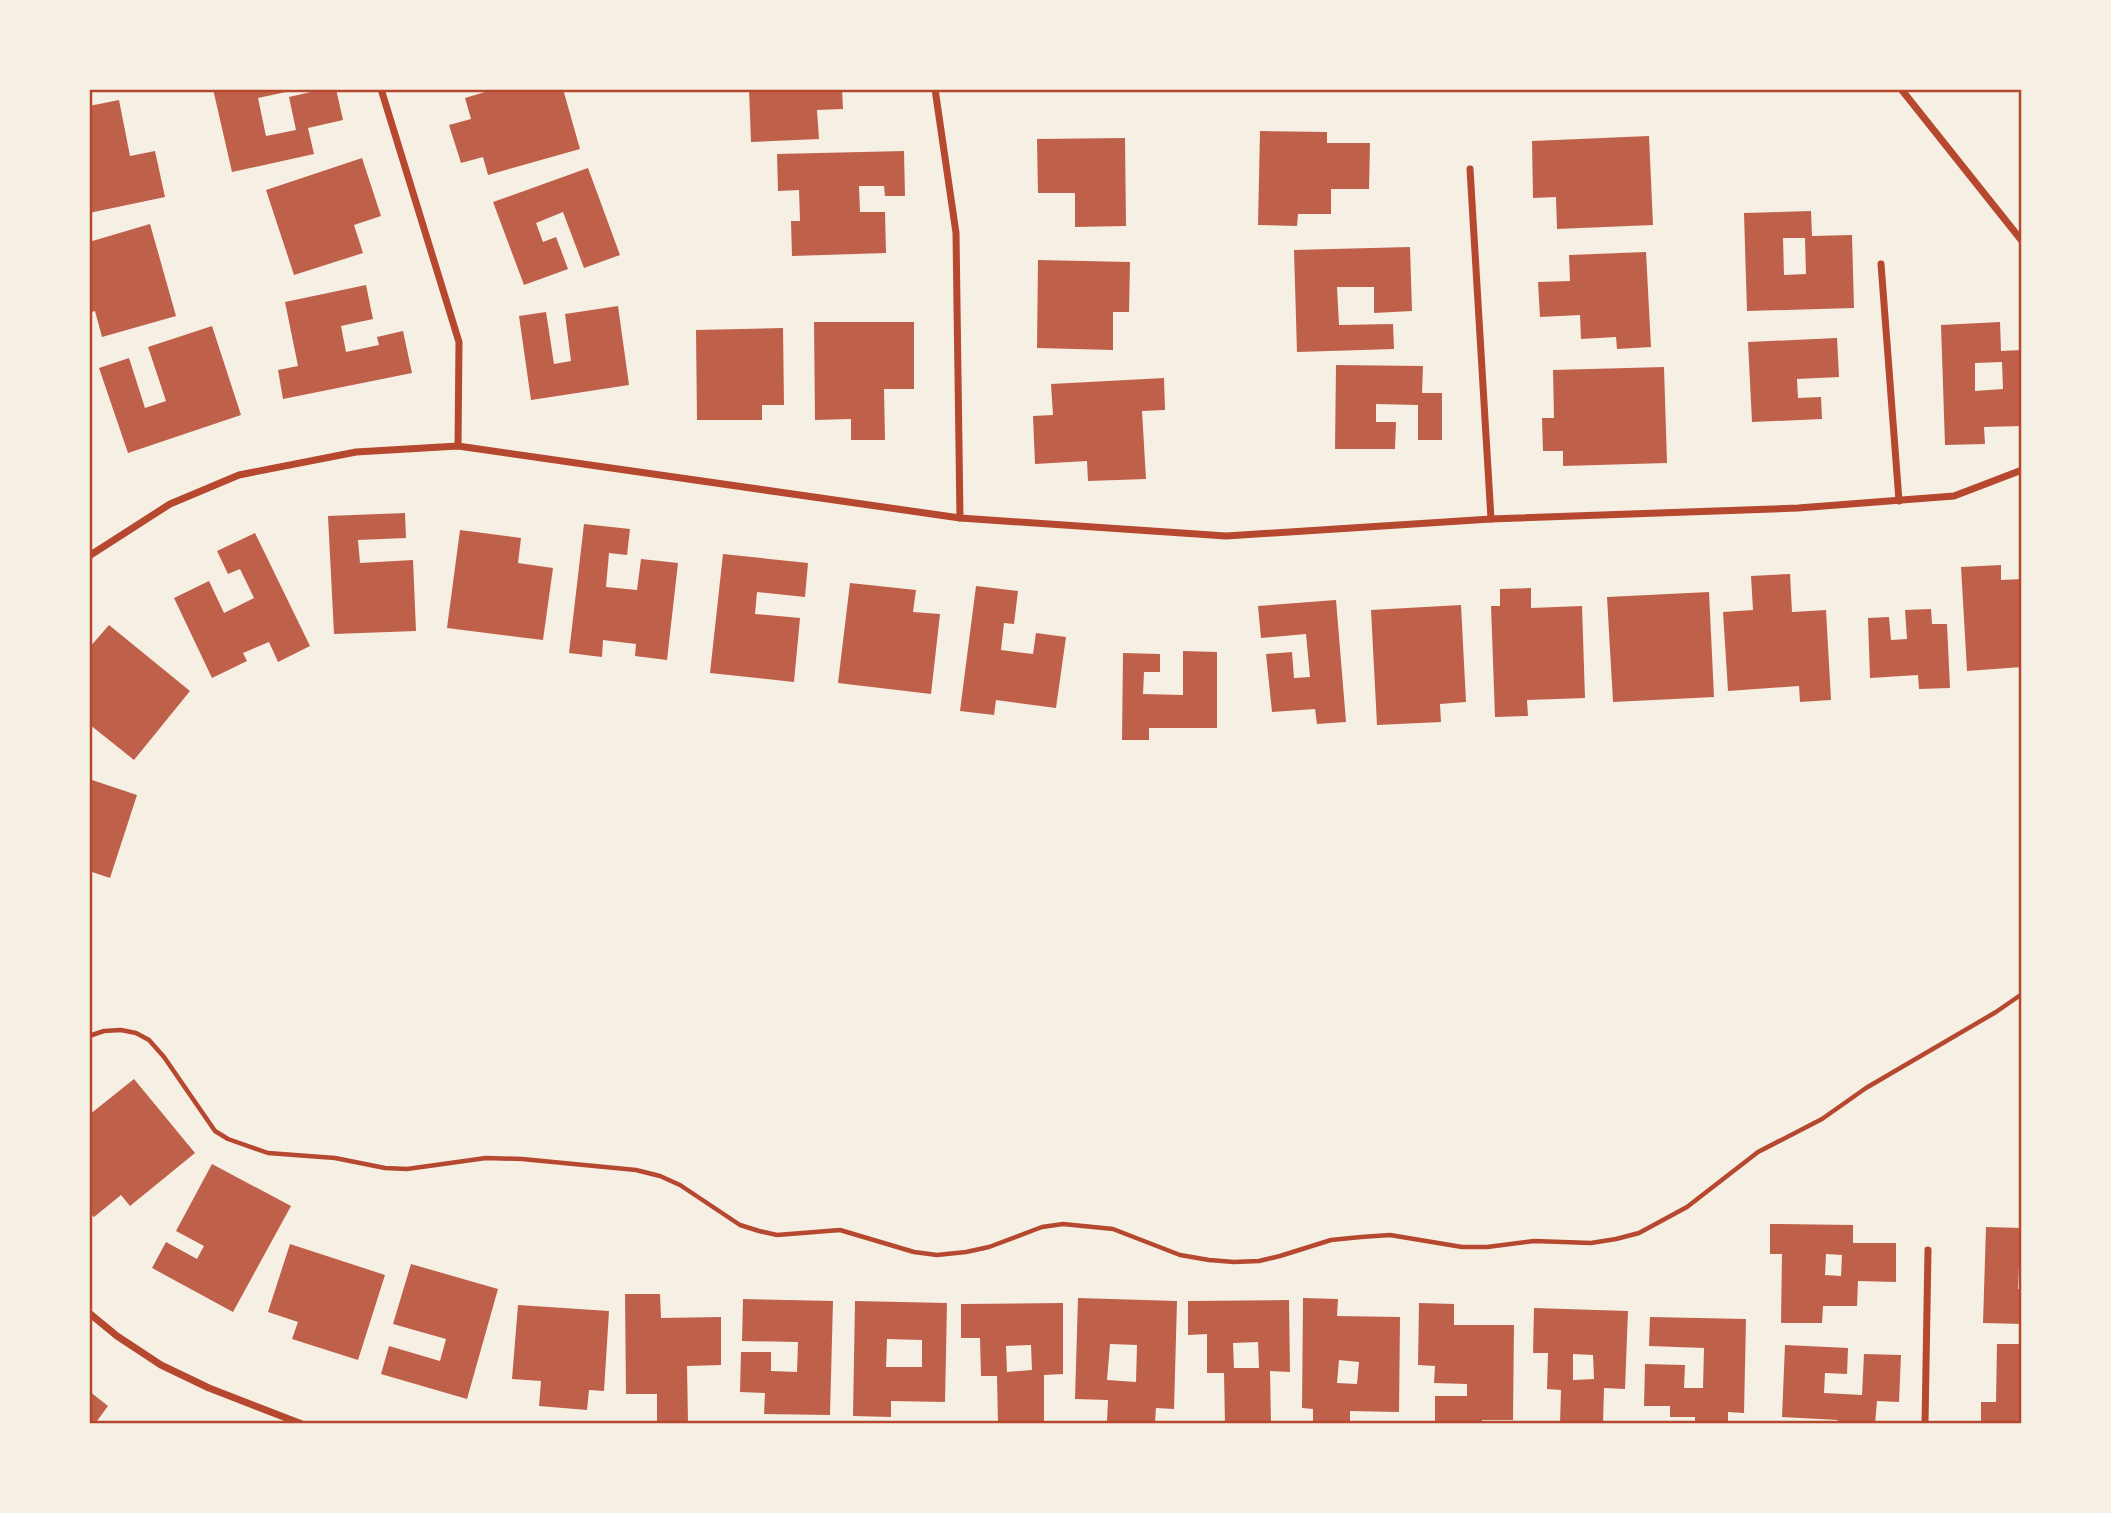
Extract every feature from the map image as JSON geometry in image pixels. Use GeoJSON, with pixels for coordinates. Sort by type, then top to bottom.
{"type":"FeatureCollection","features":[{"type":"Feature","properties":{"kind":"street"},"geometry":{"type":"LineString","coordinates":[[381,89],[459,342],[458,446]]}},
{"type":"Feature","properties":{"kind":"street"},"geometry":{"type":"LineString","coordinates":[[935,89],[956,233],[960,518]]}},
{"type":"Feature","properties":{"kind":"street"},"geometry":{"type":"LineString","coordinates":[[1901,89],[2022,241]]}},
{"type":"Feature","properties":{"kind":"street"},"geometry":{"type":"LineString","coordinates":[[1470,170],[1490,519]]}},
{"type":"Feature","properties":{"kind":"street"},"geometry":{"type":"LineString","coordinates":[[1881,264],[1899,500]]}},
{"type":"Feature","properties":{"kind":"street"},"geometry":{"type":"LineString","coordinates":[[89,556],[170,505],[239,475],[356,452],[458,446],[960,518],[1226,536],[1490,519],[1798,508],[1954,496],[2022,470]]}},
{"type":"Feature","properties":{"kind":"street"},"geometry":{"type":"LineString","coordinates":[[1925,1424],[1928,1250]]}},
{"type":"Feature","properties":{"kind":"street"},"geometry":{"type":"LineString","coordinates":[[89,1313],[117,1336],[161,1365],[209,1388],[302,1424]]}},
{"type":"Feature","properties":{"kind":"path"},"geometry":{"type":"LineString","coordinates":[[89,1037],[104,1031],[121,1030],[136,1033],[149,1040],[164,1057],[215,1131],[228,1139],[268,1153],[335,1158],[396,1168],[486,1158],[636,1170],[680,1185],[740,1225],[758,1231],[777,1235],[840,1230],[914,1252],[937,1255],[989,1247],[1042,1227],[1063,1224],[1113,1229],[1180,1255],[1234,1262],[1259,1261],[1331,1240],[1361,1237],[1390,1235],[1462,1247],[1487,1247],[1534,1241],[1591,1243],[1639,1233],[1687,1207],[1758,1152],[1822,1119],[1866,1088],[2022,994]]}},
{"type":"Feature","properties":{"kind":"building"},"geometry":{"type":"Polygon","coordinates":[[[213,89],[285,89],[286,92],[258,98],[266,136],[296,130],[289,97],[324,89],[336,89],[343,120],[308,128],[314,154],[232,172],[213,89]]]}},
{"type":"Feature","properties":{"kind":"building"},"geometry":{"type":"Polygon","coordinates":[[[495,89],[563,89],[580,149],[488,175],[483,157],[461,163],[449,125],[471,119],[465,98],[495,89]]]}},
{"type":"Feature","properties":{"kind":"building"},"geometry":{"type":"Polygon","coordinates":[[[749,89],[842,89],[843,109],[817,110],[819,139],[751,142],[749,89]]]}},
{"type":"Feature","properties":{"kind":"building"},"geometry":{"type":"Polygon","coordinates":[[[119,100],[130,156],[155,151],[165,197],[89,213],[89,106],[119,100]]]}},
{"type":"Feature","properties":{"kind":"building"},"geometry":{"type":"Polygon","coordinates":[[[1260,131],[1327,132],[1327,143],[1370,143],[1369,189],[1331,189],[1331,214],[1298,214],[1297,226],[1258,225],[1260,131]]]}},
{"type":"Feature","properties":{"kind":"building"},"geometry":{"type":"Polygon","coordinates":[[[1649,136],[1653,225],[1557,229],[1556,197],[1533,198],[1532,141],[1649,136]]]}},
{"type":"Feature","properties":{"kind":"building"},"geometry":{"type":"Polygon","coordinates":[[[1125,138],[1126,226],[1075,227],[1075,193],[1038,193],[1037,139],[1125,138]]]}},
{"type":"Feature","properties":{"kind":"building"},"geometry":{"type":"Polygon","coordinates":[[[904,151],[905,196],[885,196],[884,186],[859,186],[860,212],[885,212],[886,253],[792,256],[791,221],[800,221],[799,190],[778,191],[777,154],[904,151]]]}},
{"type":"Feature","properties":{"kind":"building"},"geometry":{"type":"Polygon","coordinates":[[[362,158],[381,216],[354,225],[363,253],[294,275],[266,190],[362,158]]]}},
{"type":"Feature","properties":{"kind":"building"},"geometry":{"type":"Polygon","coordinates":[[[588,168],[620,255],[584,268],[563,212],[536,223],[543,242],[556,237],[568,269],[524,285],[493,202],[588,168]]]}},
{"type":"Feature","properties":{"kind":"building"},"geometry":{"type":"Polygon","coordinates":[[[1811,211],[1812,236],[1852,235],[1854,308],[1747,311],[1744,213],[1811,211]],[[1783,238],[1784,275],[1806,274],[1805,238],[1783,238]]]}},
{"type":"Feature","properties":{"kind":"building"},"geometry":{"type":"Polygon","coordinates":[[[150,224],[176,316],[102,337],[95,311],[89,313],[89,242],[150,224]]]}},
{"type":"Feature","properties":{"kind":"building"},"geometry":{"type":"Polygon","coordinates":[[[1410,247],[1412,311],[1374,313],[1374,287],[1337,287],[1339,325],[1393,324],[1394,349],[1297,352],[1294,250],[1410,247]]]}},
{"type":"Feature","properties":{"kind":"building"},"geometry":{"type":"Polygon","coordinates":[[[1646,252],[1651,347],[1617,349],[1616,337],[1581,339],[1580,315],[1540,317],[1538,282],[1570,281],[1569,255],[1646,252]]]}},
{"type":"Feature","properties":{"kind":"building"},"geometry":{"type":"Polygon","coordinates":[[[1038,260],[1130,262],[1129,312],[1113,312],[1113,350],[1037,348],[1038,260]]]}},
{"type":"Feature","properties":{"kind":"building"},"geometry":{"type":"Polygon","coordinates":[[[366,285],[373,319],[341,326],[346,352],[379,345],[377,337],[403,331],[412,373],[283,399],[278,370],[298,366],[285,302],[366,285]]]}},
{"type":"Feature","properties":{"kind":"building"},"geometry":{"type":"Polygon","coordinates":[[[618,306],[629,385],[531,400],[519,316],[546,312],[554,364],[571,361],[565,314],[618,306]]]}},
{"type":"Feature","properties":{"kind":"building"},"geometry":{"type":"Polygon","coordinates":[[[814,322],[914,322],[914,389],[884,389],[885,440],[851,440],[851,419],[815,420],[814,322]]]}},
{"type":"Feature","properties":{"kind":"building"},"geometry":{"type":"Polygon","coordinates":[[[2000,322],[2001,351],[2022,350],[2022,426],[1984,427],[1985,444],[1945,445],[1941,325],[2000,322]],[[2002,362],[1975,363],[1975,391],[2003,389],[2002,362]]]}},
{"type":"Feature","properties":{"kind":"building"},"geometry":{"type":"Polygon","coordinates":[[[212,326],[241,415],[128,453],[99,368],[129,358],[145,408],[166,401],[148,347],[212,326]]]}},
{"type":"Feature","properties":{"kind":"building"},"geometry":{"type":"Polygon","coordinates":[[[783,328],[784,405],[762,405],[762,420],[697,420],[696,330],[783,328]]]}},
{"type":"Feature","properties":{"kind":"building"},"geometry":{"type":"Polygon","coordinates":[[[1837,338],[1839,377],[1797,379],[1798,398],[1821,397],[1822,419],[1752,422],[1748,342],[1837,338]]]}},
{"type":"Feature","properties":{"kind":"building"},"geometry":{"type":"Polygon","coordinates":[[[1336,365],[1423,366],[1422,393],[1442,393],[1442,440],[1418,440],[1418,405],[1376,404],[1376,422],[1396,422],[1395,449],[1335,449],[1336,365]]]}},
{"type":"Feature","properties":{"kind":"building"},"geometry":{"type":"Polygon","coordinates":[[[1664,367],[1667,463],[1563,466],[1563,451],[1543,451],[1542,418],[1554,418],[1553,370],[1664,367]]]}},
{"type":"Feature","properties":{"kind":"building"},"geometry":{"type":"Polygon","coordinates":[[[1164,378],[1165,410],[1142,411],[1146,479],[1088,481],[1087,461],[1035,464],[1033,416],[1053,415],[1051,384],[1164,378]]]}},
{"type":"Feature","properties":{"kind":"building"},"geometry":{"type":"Polygon","coordinates":[[[405,513],[406,538],[358,540],[360,563],[413,560],[416,631],[334,634],[328,516],[405,513]]]}},
{"type":"Feature","properties":{"kind":"building"},"geometry":{"type":"Polygon","coordinates":[[[584,524],[630,529],[627,555],[609,553],[606,587],[637,590],[641,559],[678,563],[667,660],[635,656],[636,644],[603,640],[602,657],[569,653],[584,524]]]}},
{"type":"Feature","properties":{"kind":"building"},"geometry":{"type":"Polygon","coordinates":[[[460,530],[521,538],[518,563],[553,568],[543,640],[447,628],[460,530]]]}},
{"type":"Feature","properties":{"kind":"building"},"geometry":{"type":"Polygon","coordinates":[[[255,533],[310,646],[278,662],[269,642],[243,653],[247,661],[212,678],[174,598],[209,581],[224,613],[254,598],[240,569],[228,574],[217,551],[255,533]]]}},
{"type":"Feature","properties":{"kind":"building"},"geometry":{"type":"Polygon","coordinates":[[[723,554],[808,563],[805,597],[757,592],[755,614],[800,618],[794,682],[710,673],[723,554]]]}},
{"type":"Feature","properties":{"kind":"building"},"geometry":{"type":"Polygon","coordinates":[[[2001,565],[2001,580],[2022,579],[2022,667],[1967,671],[1961,567],[2001,565]]]}},
{"type":"Feature","properties":{"kind":"building"},"geometry":{"type":"Polygon","coordinates":[[[1790,574],[1792,612],[1826,610],[1831,700],[1800,702],[1799,686],[1728,691],[1723,612],[1753,610],[1751,576],[1790,574]]]}},
{"type":"Feature","properties":{"kind":"building"},"geometry":{"type":"Polygon","coordinates":[[[850,583],[916,590],[913,612],[940,614],[931,694],[838,683],[850,583]]]}},
{"type":"Feature","properties":{"kind":"building"},"geometry":{"type":"Polygon","coordinates":[[[976,586],[1018,591],[1014,624],[1004,623],[1001,650],[1033,654],[1036,633],[1066,637],[1056,708],[996,700],[994,715],[960,711],[976,586]]]}},
{"type":"Feature","properties":{"kind":"building"},"geometry":{"type":"Polygon","coordinates":[[[1531,588],[1531,608],[1582,606],[1585,698],[1527,700],[1528,716],[1495,717],[1491,606],[1500,606],[1500,589],[1531,588]]]}},
{"type":"Feature","properties":{"kind":"building"},"geometry":{"type":"Polygon","coordinates":[[[1709,592],[1714,697],[1613,702],[1607,597],[1709,592]]]}},
{"type":"Feature","properties":{"kind":"building"},"geometry":{"type":"Polygon","coordinates":[[[1336,600],[1346,722],[1317,724],[1315,709],[1272,712],[1266,654],[1292,652],[1294,678],[1310,677],[1306,634],[1261,638],[1258,606],[1336,600]]]}},
{"type":"Feature","properties":{"kind":"building"},"geometry":{"type":"Polygon","coordinates":[[[1461,605],[1466,702],[1440,704],[1441,722],[1377,725],[1371,610],[1461,605]]]}},
{"type":"Feature","properties":{"kind":"building"},"geometry":{"type":"Polygon","coordinates":[[[1931,609],[1932,624],[1947,624],[1950,688],[1919,689],[1918,675],[1870,678],[1868,618],[1889,617],[1891,640],[1907,639],[1905,610],[1931,609]]]}},
{"type":"Feature","properties":{"kind":"building"},"geometry":{"type":"Polygon","coordinates":[[[109,625],[190,691],[134,760],[89,724],[89,648],[109,625]]]}},
{"type":"Feature","properties":{"kind":"building"},"geometry":{"type":"Polygon","coordinates":[[[1183,651],[1217,652],[1217,728],[1149,728],[1149,740],[1122,740],[1123,653],[1160,654],[1160,672],[1144,672],[1143,694],[1183,695],[1183,651]]]}},
{"type":"Feature","properties":{"kind":"building"},"geometry":{"type":"Polygon","coordinates":[[[89,779],[137,795],[110,878],[89,871],[89,779]]]}},
{"type":"Feature","properties":{"kind":"building"},"geometry":{"type":"Polygon","coordinates":[[[134,1079],[195,1153],[130,1206],[121,1195],[94,1217],[89,1212],[89,1115],[134,1079]]]}},
{"type":"Feature","properties":{"kind":"building"},"geometry":{"type":"Polygon","coordinates":[[[212,1164],[291,1206],[233,1312],[152,1268],[166,1242],[197,1259],[204,1246],[176,1231],[212,1164]]]}},
{"type":"Feature","properties":{"kind":"building"},"geometry":{"type":"Polygon","coordinates":[[[1770,1224],[1853,1225],[1853,1243],[1896,1243],[1896,1282],[1858,1281],[1857,1306],[1823,1306],[1822,1323],[1781,1323],[1782,1254],[1770,1254],[1770,1224]],[[1826,1254],[1825,1275],[1841,1276],[1842,1255],[1826,1254]]]}},
{"type":"Feature","properties":{"kind":"building"},"geometry":{"type":"Polygon","coordinates":[[[1986,1227],[2022,1228],[2022,1265],[2019,1265],[2018,1289],[2022,1289],[2022,1324],[1983,1323],[1986,1227]]]}},
{"type":"Feature","properties":{"kind":"building"},"geometry":{"type":"Polygon","coordinates":[[[290,1244],[385,1275],[358,1360],[292,1339],[298,1322],[268,1312],[290,1244]]]}},
{"type":"Feature","properties":{"kind":"building"},"geometry":{"type":"Polygon","coordinates":[[[411,1264],[498,1289],[467,1399],[381,1374],[389,1346],[440,1361],[446,1339],[393,1324],[411,1264]]]}},
{"type":"Feature","properties":{"kind":"building"},"geometry":{"type":"Polygon","coordinates":[[[625,1294],[660,1294],[661,1318],[721,1317],[721,1365],[687,1366],[688,1422],[657,1423],[657,1394],[626,1394],[625,1294]]]}},
{"type":"Feature","properties":{"kind":"building"},"geometry":{"type":"Polygon","coordinates":[[[1078,1298],[1177,1301],[1174,1409],[1156,1408],[1155,1422],[1107,1421],[1108,1400],[1075,1399],[1078,1298]],[[1110,1344],[1107,1380],[1136,1382],[1137,1345],[1110,1344]]]}},
{"type":"Feature","properties":{"kind":"building"},"geometry":{"type":"Polygon","coordinates":[[[1303,1298],[1338,1299],[1337,1316],[1400,1317],[1399,1412],[1350,1411],[1350,1424],[1313,1424],[1313,1409],[1302,1408],[1303,1298]],[[1339,1360],[1337,1383],[1357,1384],[1359,1362],[1339,1360]]]}},
{"type":"Feature","properties":{"kind":"building"},"geometry":{"type":"Polygon","coordinates":[[[743,1299],[833,1301],[830,1415],[764,1414],[765,1393],[740,1392],[741,1352],[771,1352],[771,1371],[797,1372],[798,1342],[742,1341],[743,1299]]]}},
{"type":"Feature","properties":{"kind":"building"},"geometry":{"type":"Polygon","coordinates":[[[1289,1300],[1290,1372],[1270,1371],[1271,1424],[1225,1424],[1224,1373],[1207,1373],[1207,1334],[1188,1335],[1188,1301],[1289,1300]],[[1258,1342],[1233,1343],[1234,1368],[1259,1368],[1258,1342]]]}},
{"type":"Feature","properties":{"kind":"building"},"geometry":{"type":"Polygon","coordinates":[[[855,1301],[947,1303],[945,1402],[891,1401],[891,1417],[853,1416],[855,1301]],[[887,1339],[886,1367],[922,1367],[922,1340],[887,1339]]]}},
{"type":"Feature","properties":{"kind":"building"},"geometry":{"type":"Polygon","coordinates":[[[1063,1303],[1063,1374],[1044,1375],[1044,1424],[998,1424],[997,1376],[981,1376],[980,1338],[961,1338],[961,1304],[1063,1303]],[[1031,1345],[1006,1346],[1007,1372],[1032,1370],[1031,1345]]]}},
{"type":"Feature","properties":{"kind":"building"},"geometry":{"type":"Polygon","coordinates":[[[1419,1303],[1454,1304],[1454,1325],[1514,1325],[1513,1420],[1482,1420],[1482,1424],[1435,1424],[1435,1396],[1467,1396],[1467,1384],[1434,1383],[1435,1366],[1418,1365],[1419,1303]]]}},
{"type":"Feature","properties":{"kind":"building"},"geometry":{"type":"Polygon","coordinates":[[[518,1305],[609,1311],[604,1391],[589,1390],[587,1410],[539,1406],[541,1381],[512,1379],[518,1305]]]}},
{"type":"Feature","properties":{"kind":"building"},"geometry":{"type":"Polygon","coordinates":[[[1534,1308],[1628,1311],[1625,1389],[1604,1388],[1603,1424],[1560,1424],[1561,1390],[1547,1389],[1548,1353],[1533,1353],[1534,1308]],[[1573,1354],[1573,1380],[1594,1379],[1593,1355],[1573,1354]]]}},
{"type":"Feature","properties":{"kind":"building"},"geometry":{"type":"Polygon","coordinates":[[[1650,1317],[1746,1319],[1744,1413],[1728,1412],[1728,1424],[1695,1424],[1695,1417],[1670,1417],[1670,1406],[1644,1406],[1645,1364],[1685,1365],[1684,1388],[1703,1388],[1704,1348],[1649,1346],[1650,1317]]]}},
{"type":"Feature","properties":{"kind":"building"},"geometry":{"type":"Polygon","coordinates":[[[1997,1344],[2022,1344],[2022,1424],[1981,1424],[1981,1402],[1996,1402],[1997,1344]]]}},
{"type":"Feature","properties":{"kind":"building"},"geometry":{"type":"Polygon","coordinates":[[[1785,1345],[1848,1348],[1847,1374],[1825,1373],[1824,1393],[1862,1395],[1864,1354],[1901,1355],[1899,1402],[1877,1401],[1875,1424],[1837,1424],[1838,1420],[1782,1417],[1785,1345]]]}},
{"type":"Feature","properties":{"kind":"building"},"geometry":{"type":"Polygon","coordinates":[[[89,1391],[108,1406],[97,1424],[89,1424],[89,1391]]]}}]}
